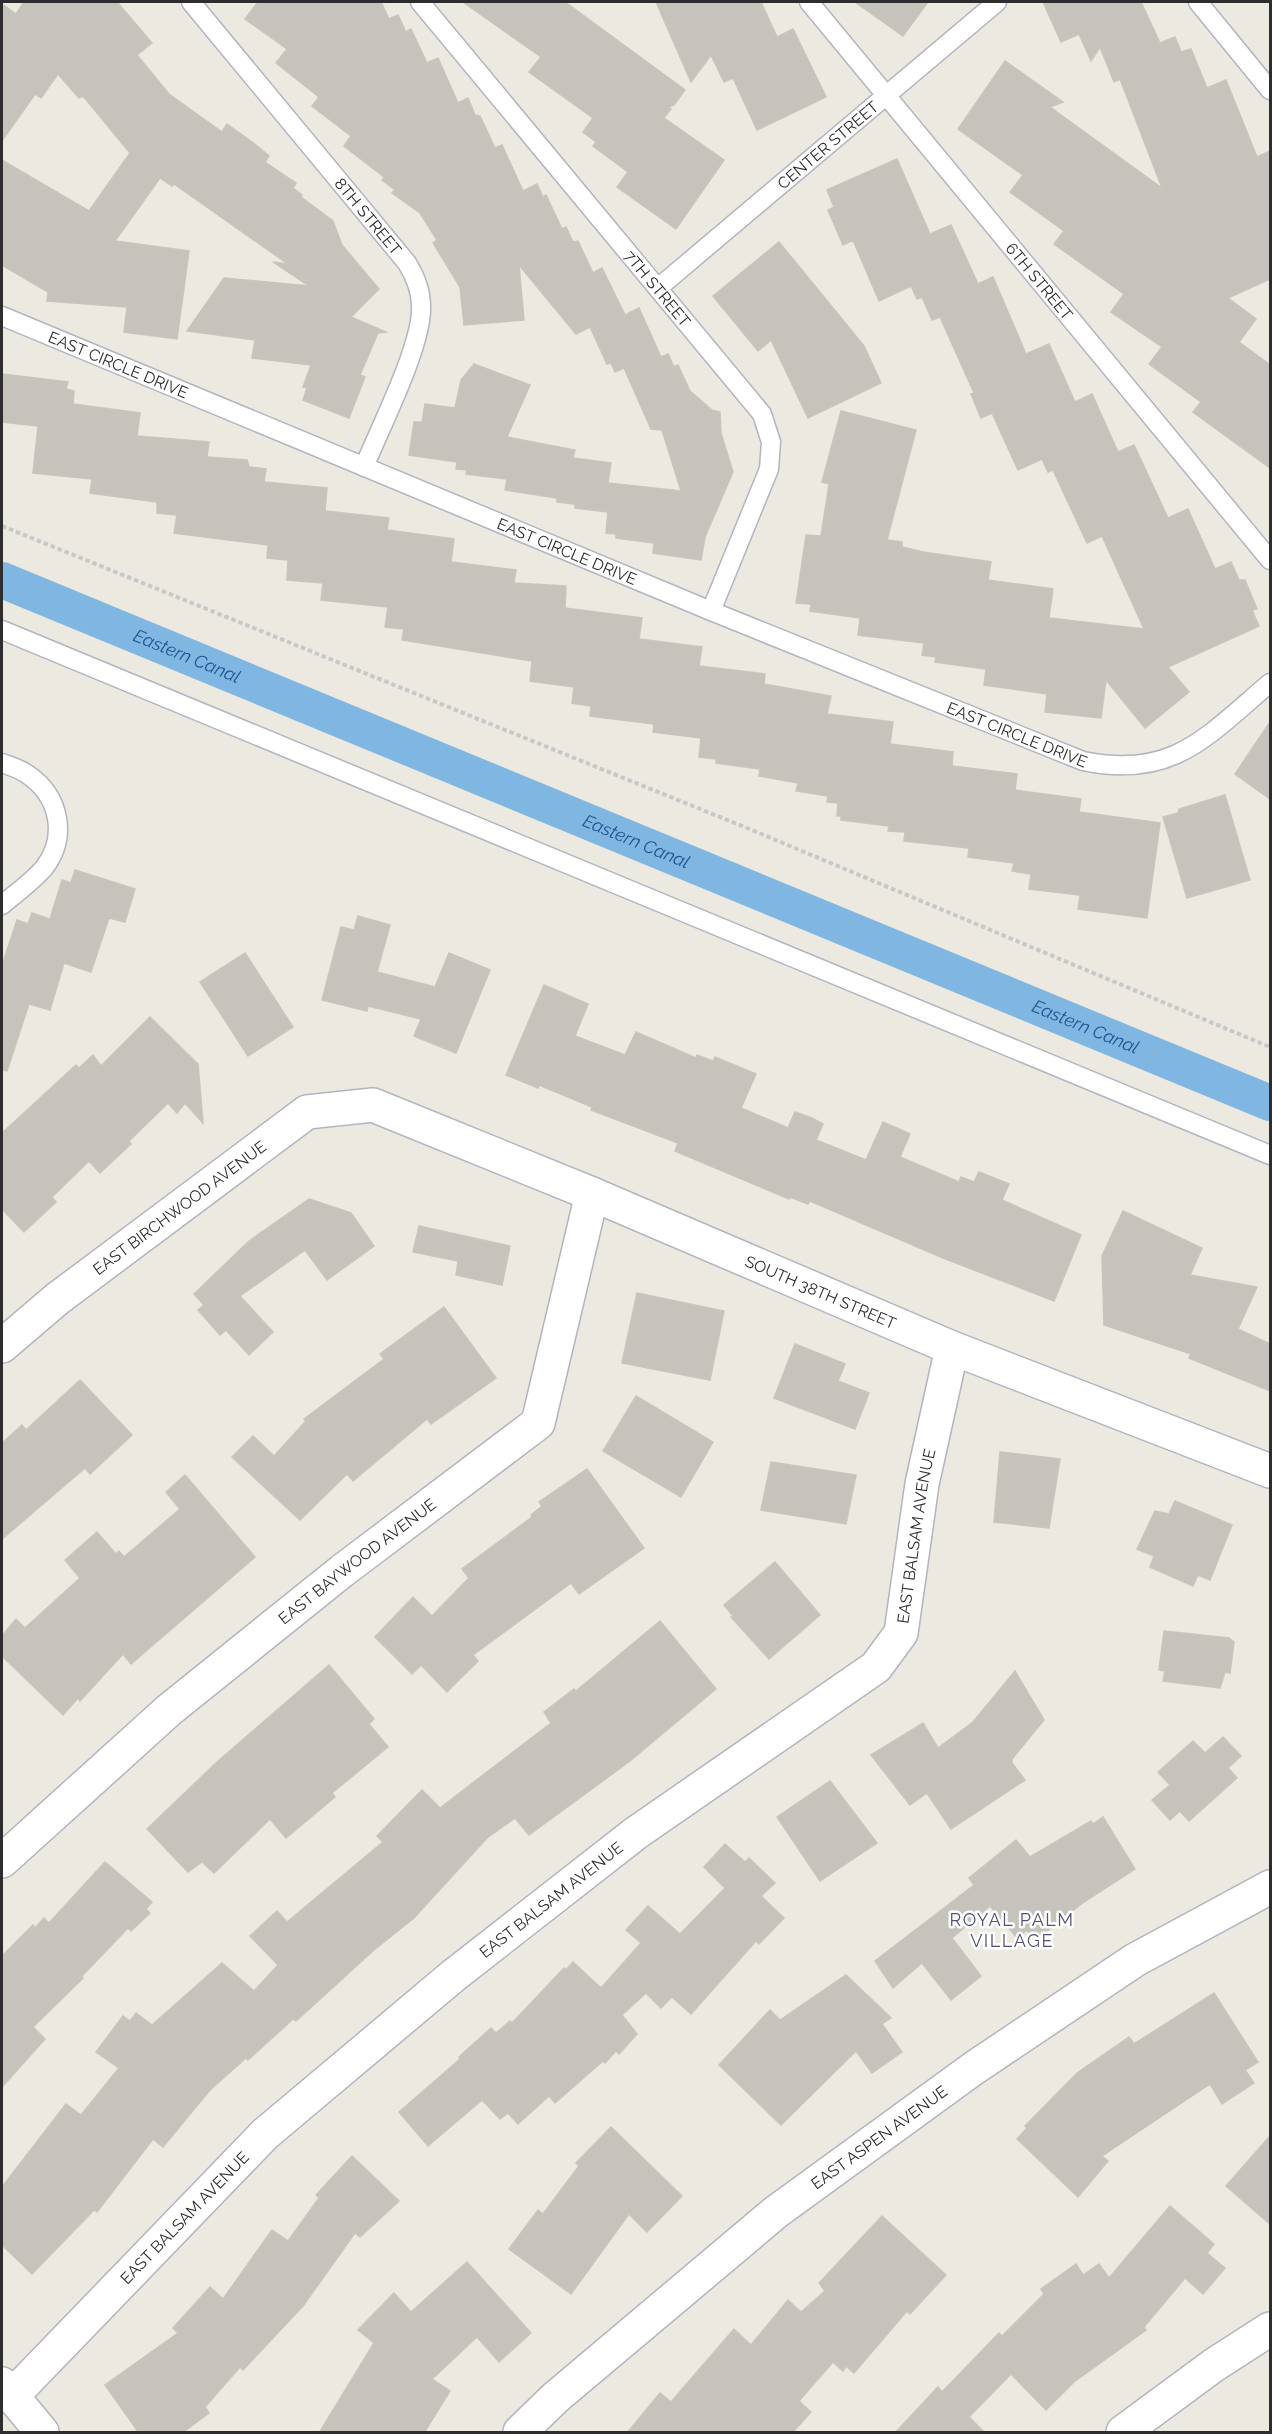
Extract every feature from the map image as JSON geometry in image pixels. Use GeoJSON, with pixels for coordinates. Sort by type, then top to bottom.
{"type":"FeatureCollection","features":[{"type":"Feature","properties":{"kind":"street","name":"SOUTH 38TH STREET"},"geometry":{"type":"LineString","coordinates":[[374,1105],[592,1194],[952,1348],[1270,1471]]}},
{"type":"Feature","properties":{"kind":"street","name":"EAST BIRCHWOOD AVENUE"},"geometry":{"type":"LineString","coordinates":[[2,1346],[57,1299],[307,1112],[374,1105]]}},
{"type":"Feature","properties":{"kind":"street","name":"EAST BAYWOOD AVENUE"},"geometry":{"type":"LineString","coordinates":[[2,1861],[178,1703],[342,1571],[538,1423],[592,1194]]}},
{"type":"Feature","properties":{"kind":"street","name":"EAST BALSAM AVENUE"},"geometry":{"type":"LineString","coordinates":[[7,2390],[249,2151],[453,1976],[636,1833],[876,1667],[901,1633],[922,1485],[952,1348]]}},
{"type":"Feature","properties":{"kind":"street","name":"EAST ASPEN AVENUE"},"geometry":{"type":"LineString","coordinates":[[520,2433],[555,2398],[776,2212],[974,2068],[1135,1960],[1270,1887]]}},
{"type":"Feature","properties":{"kind":"street"},"geometry":{"type":"LineString","coordinates":[[1124,2433],[1214,2365],[1270,2329]]}},
{"type":"Feature","properties":{"kind":"street"},"geometry":{"type":"LineString","coordinates":[[7,2390],[42,2433]]}},
{"type":"Feature","properties":{"kind":"lane","name":"8TH STREET"},"geometry":{"type":"LineString","coordinates":[[191,2],[407,262],[417,283],[422,307],[418,335],[364,467]]}},
{"type":"Feature","properties":{"kind":"lane","name":"7TH STREET"},"geometry":{"type":"LineString","coordinates":[[420,2],[756,405],[768,427],[771,457],[765,483],[711,611]]}},
{"type":"Feature","properties":{"kind":"lane","name":"6TH STREET"},"geometry":{"type":"LineString","coordinates":[[809,2],[1270,560]]}},
{"type":"Feature","properties":{"kind":"lane","name":"CENTER STREET"},"geometry":{"type":"LineString","coordinates":[[658,288],[997,2]]}},
{"type":"Feature","properties":{"kind":"lane"},"geometry":{"type":"LineString","coordinates":[[1198,2],[1270,90]]}},
{"type":"Feature","properties":{"kind":"lane","name":"EAST CIRCLE DRIVE"},"geometry":{"type":"LineString","coordinates":[[2,316],[1057,753],[1109,766],[1137,767],[1162,761],[1188,750],[1270,683]]}},
{"type":"Feature","properties":{"kind":"lane"},"geometry":{"type":"LineString","coordinates":[[2,630],[1270,1155]]}},
{"type":"Feature","properties":{"kind":"lane"},"geometry":{"type":"LineString","coordinates":[[2,763],[26,773],[46,793],[59,819],[59,834],[45,866],[2,905]]}},
{"type":"Feature","properties":{"kind":"path"},"geometry":{"type":"LineString","coordinates":[[2,526],[747,828],[1270,1047]]}},
{"type":"Feature","properties":{"kind":"building"},"geometry":{"type":"Polygon","coordinates":[[[24,2],[117,2],[152,43],[137,55],[169,94],[222,132],[227,124],[256,145],[269,156],[265,162],[296,183],[293,188],[302,195],[301,197],[333,221],[342,245],[379,289],[351,317],[386,332],[378,333],[360,375],[365,377],[349,418],[303,400],[307,388],[303,387],[311,365],[252,358],[255,340],[187,331],[224,278],[309,286],[273,262],[288,264],[174,184],[172,186],[160,178],[115,241],[189,251],[177,339],[124,332],[127,307],[47,301],[48,292],[2,265],[2,160],[89,211],[130,153],[83,96],[79,98],[58,74],[41,98],[35,94],[2,141],[2,4],[16,14],[24,2]]]}},
{"type":"Feature","properties":{"kind":"building"},"geometry":{"type":"Polygon","coordinates":[[[258,2],[381,2],[389,19],[398,15],[406,32],[411,29],[427,63],[438,58],[458,103],[468,98],[475,115],[480,116],[495,148],[502,145],[523,191],[537,184],[543,197],[546,195],[562,229],[566,227],[573,242],[578,241],[593,273],[602,268],[625,315],[639,308],[661,357],[668,354],[674,367],[678,365],[690,391],[712,410],[720,412],[721,433],[733,472],[705,537],[701,560],[653,553],[654,543],[616,538],[616,534],[606,533],[608,512],[575,508],[575,504],[557,502],[557,498],[505,490],[507,479],[466,474],[467,470],[456,469],[457,462],[409,455],[414,422],[422,422],[425,404],[455,408],[461,380],[474,364],[530,385],[507,437],[575,450],[573,458],[611,463],[608,483],[681,491],[662,430],[651,429],[624,368],[615,372],[611,363],[607,364],[590,327],[576,334],[519,265],[524,320],[464,325],[460,287],[433,243],[437,240],[420,213],[392,193],[395,190],[382,180],[384,177],[344,146],[351,136],[312,106],[319,97],[276,63],[287,49],[245,19],[258,2]]]}},
{"type":"Feature","properties":{"kind":"building"},"geometry":{"type":"Polygon","coordinates":[[[463,2],[565,2],[685,90],[674,105],[668,107],[671,109],[664,118],[724,160],[676,229],[617,187],[628,172],[593,146],[596,142],[583,132],[593,118],[529,72],[541,57],[463,2]]]}},
{"type":"Feature","properties":{"kind":"building"},"geometry":{"type":"Polygon","coordinates":[[[656,2],[761,2],[777,37],[793,29],[826,97],[757,130],[733,78],[724,82],[711,55],[691,82],[656,2]]]}},
{"type":"Feature","properties":{"kind":"building"},"geometry":{"type":"Polygon","coordinates":[[[855,2],[928,2],[903,36],[855,2]]]}},
{"type":"Feature","properties":{"kind":"building"},"geometry":{"type":"Polygon","coordinates":[[[1043,2],[1141,2],[1160,43],[1175,37],[1181,52],[1191,49],[1207,88],[1226,80],[1257,157],[1270,151],[1270,279],[1228,298],[1256,319],[1239,342],[1270,365],[1270,468],[1193,412],[1201,402],[1149,364],[1162,347],[1111,312],[1124,294],[1054,244],[1064,231],[1010,192],[1023,175],[958,129],[1005,61],[1063,102],[1050,107],[1162,188],[1120,79],[1114,82],[1100,47],[1091,61],[1079,34],[1061,42],[1043,2]]]}},
{"type":"Feature","properties":{"kind":"building"},"geometry":{"type":"Polygon","coordinates":[[[897,159],[930,234],[951,225],[978,284],[993,277],[1026,354],[1049,344],[1075,402],[1092,394],[1118,452],[1134,445],[1168,518],[1188,509],[1215,569],[1231,562],[1239,580],[1245,580],[1257,609],[1252,610],[1259,626],[1168,667],[1189,692],[1145,728],[1106,680],[1101,718],[1045,712],[1047,694],[984,685],[986,669],[935,662],[936,657],[922,655],[924,643],[858,635],[860,618],[810,611],[811,604],[796,603],[806,535],[821,536],[829,484],[822,482],[841,411],[916,430],[887,540],[902,542],[902,547],[923,552],[991,562],[988,580],[1053,589],[1049,618],[1144,629],[1102,536],[1087,543],[1053,470],[1048,472],[1042,459],[1018,470],[992,413],[981,418],[971,394],[974,393],[940,317],[932,320],[922,297],[917,299],[911,286],[879,301],[853,240],[843,245],[828,210],[834,207],[827,190],[897,159]]]}},
{"type":"Feature","properties":{"kind":"building"},"geometry":{"type":"Polygon","coordinates":[[[779,242],[864,346],[881,383],[808,418],[771,340],[758,351],[713,296],[779,242]]]}},
{"type":"Feature","properties":{"kind":"building"},"geometry":{"type":"Polygon","coordinates":[[[2,374],[68,382],[66,389],[74,391],[73,404],[140,413],[137,436],[209,442],[207,457],[247,460],[249,467],[266,469],[264,482],[327,488],[325,511],[389,518],[387,530],[454,539],[451,562],[516,570],[514,583],[566,586],[565,608],[642,618],[639,639],[702,647],[699,666],[765,674],[764,684],[831,696],[827,714],[893,722],[890,744],[953,752],[952,766],[1017,774],[1015,790],[1081,799],[1079,812],[1160,823],[1147,918],[1078,909],[1080,895],[1029,889],[1031,874],[1012,871],[1014,863],[968,857],[969,848],[904,841],[905,832],[888,831],[889,826],[841,820],[841,816],[837,816],[838,803],[827,802],[828,796],[796,791],[798,783],[759,776],[760,769],[716,763],[716,759],[699,757],[701,738],[653,732],[654,724],[590,716],[591,706],[572,703],[574,687],[530,681],[532,661],[402,640],[404,629],[385,627],[388,607],[321,600],[323,583],[287,580],[288,560],[267,558],[268,545],[174,533],[177,515],[157,513],[157,502],[90,493],[92,479],[33,473],[38,426],[2,422],[2,374]]]}},
{"type":"Feature","properties":{"kind":"building"},"geometry":{"type":"Polygon","coordinates":[[[1270,722],[1270,799],[1235,774],[1270,722]]]}},
{"type":"Feature","properties":{"kind":"building"},"geometry":{"type":"Polygon","coordinates":[[[1225,795],[1250,880],[1187,898],[1163,817],[1178,813],[1179,809],[1225,795]]]}},
{"type":"Feature","properties":{"kind":"building"},"geometry":{"type":"Polygon","coordinates":[[[75,870],[135,889],[125,922],[109,918],[91,972],[64,963],[50,1010],[29,1004],[7,1071],[2,1070],[2,965],[17,920],[28,924],[32,913],[50,919],[62,880],[71,883],[75,870]]]}},
{"type":"Feature","properties":{"kind":"building"},"geometry":{"type":"Polygon","coordinates":[[[358,916],[390,925],[377,972],[435,987],[449,953],[490,970],[456,1053],[414,1036],[421,1019],[368,1006],[367,1011],[322,1000],[341,927],[354,930],[358,916]]]}},
{"type":"Feature","properties":{"kind":"building"},"geometry":{"type":"Polygon","coordinates":[[[245,953],[293,1027],[248,1056],[200,982],[245,953]]]}},
{"type":"Feature","properties":{"kind":"building"},"geometry":{"type":"Polygon","coordinates":[[[544,985],[588,1004],[575,1036],[625,1055],[636,1032],[696,1058],[697,1055],[713,1061],[715,1057],[756,1074],[741,1108],[788,1128],[795,1112],[812,1118],[823,1124],[816,1140],[866,1160],[883,1122],[910,1134],[900,1157],[959,1182],[961,1177],[974,1182],[979,1172],[1009,1184],[1002,1200],[1081,1235],[1054,1301],[943,1258],[810,1201],[808,1204],[790,1197],[789,1199],[675,1151],[678,1143],[591,1110],[592,1107],[539,1085],[538,1088],[506,1075],[544,985]]]}},
{"type":"Feature","properties":{"kind":"building"},"geometry":{"type":"Polygon","coordinates":[[[150,1017],[198,1064],[203,1123],[185,1103],[177,1113],[168,1103],[129,1141],[131,1144],[100,1173],[89,1161],[52,1197],[56,1202],[24,1232],[2,1209],[2,1133],[76,1065],[79,1068],[93,1055],[101,1066],[150,1017]]]}},
{"type":"Feature","properties":{"kind":"building"},"geometry":{"type":"Polygon","coordinates":[[[309,1199],[351,1213],[374,1246],[327,1280],[305,1250],[240,1296],[273,1332],[249,1355],[226,1330],[220,1335],[198,1310],[204,1305],[194,1294],[249,1241],[309,1199]]]}},
{"type":"Feature","properties":{"kind":"building"},"geometry":{"type":"Polygon","coordinates":[[[1123,1211],[1202,1248],[1190,1275],[1257,1287],[1238,1329],[1270,1344],[1270,1391],[1189,1358],[1191,1354],[1104,1325],[1102,1256],[1123,1211]]]}},
{"type":"Feature","properties":{"kind":"building"},"geometry":{"type":"Polygon","coordinates":[[[419,1226],[510,1246],[502,1285],[456,1275],[458,1261],[413,1252],[419,1226]]]}},
{"type":"Feature","properties":{"kind":"building"},"geometry":{"type":"Polygon","coordinates":[[[637,1293],[724,1311],[710,1380],[622,1363],[637,1293]]]}},
{"type":"Feature","properties":{"kind":"building"},"geometry":{"type":"Polygon","coordinates":[[[444,1307],[496,1378],[431,1424],[427,1419],[353,1481],[347,1474],[300,1520],[232,1457],[253,1436],[274,1456],[306,1421],[304,1419],[384,1359],[380,1354],[444,1307]]]}},
{"type":"Feature","properties":{"kind":"building"},"geometry":{"type":"Polygon","coordinates":[[[795,1344],[845,1364],[838,1381],[869,1393],[855,1429],[774,1398],[795,1344]]]}},
{"type":"Feature","properties":{"kind":"building"},"geometry":{"type":"Polygon","coordinates":[[[80,1380],[132,1435],[90,1474],[85,1468],[2,1539],[2,1443],[22,1425],[26,1430],[80,1380]]]}},
{"type":"Feature","properties":{"kind":"building"},"geometry":{"type":"Polygon","coordinates":[[[636,1396],[713,1442],[681,1497],[603,1451],[636,1396]]]}},
{"type":"Feature","properties":{"kind":"building"},"geometry":{"type":"Polygon","coordinates":[[[1000,1452],[1060,1459],[1049,1528],[994,1522],[1000,1452]]]}},
{"type":"Feature","properties":{"kind":"building"},"geometry":{"type":"Polygon","coordinates":[[[771,1462],[856,1475],[846,1524],[761,1510],[771,1462]]]}},
{"type":"Feature","properties":{"kind":"building"},"geometry":{"type":"Polygon","coordinates":[[[587,1469],[644,1548],[579,1594],[571,1583],[473,1655],[478,1661],[447,1692],[421,1665],[412,1674],[375,1637],[413,1597],[432,1616],[469,1578],[462,1569],[532,1517],[531,1515],[542,1506],[539,1502],[587,1469]]]}},
{"type":"Feature","properties":{"kind":"building"},"geometry":{"type":"Polygon","coordinates":[[[185,1475],[255,1557],[131,1664],[123,1654],[80,1701],[78,1698],[63,1715],[2,1656],[2,1636],[16,1619],[25,1628],[80,1578],[65,1560],[97,1532],[116,1554],[119,1551],[124,1557],[180,1509],[166,1492],[185,1475]]]}},
{"type":"Feature","properties":{"kind":"building"},"geometry":{"type":"Polygon","coordinates":[[[1175,1501],[1232,1525],[1210,1580],[1198,1575],[1193,1586],[1150,1567],[1154,1556],[1137,1549],[1155,1511],[1169,1514],[1175,1501]]]}},
{"type":"Feature","properties":{"kind":"building"},"geometry":{"type":"Polygon","coordinates":[[[775,1562],[820,1615],[769,1659],[731,1617],[733,1616],[724,1605],[775,1562]]]}},
{"type":"Feature","properties":{"kind":"building"},"geometry":{"type":"Polygon","coordinates":[[[660,1621],[716,1689],[630,1761],[529,1835],[515,1818],[487,1838],[414,1918],[374,1950],[296,2021],[293,2019],[248,2060],[246,2058],[210,2090],[163,2147],[153,2139],[97,2212],[94,2210],[32,2274],[2,2245],[2,2187],[66,2104],[81,2115],[119,2068],[96,2052],[123,2016],[130,2021],[136,2013],[152,2025],[222,1963],[254,1991],[278,1965],[250,1936],[277,1911],[287,1922],[383,1842],[377,1836],[422,1790],[440,1808],[551,1723],[544,1712],[574,1689],[576,1691],[660,1621]]]}},
{"type":"Feature","properties":{"kind":"building"},"geometry":{"type":"Polygon","coordinates":[[[1164,1631],[1229,1638],[1234,1642],[1230,1673],[1225,1672],[1220,1688],[1163,1681],[1165,1671],[1159,1670],[1164,1631]]]}},
{"type":"Feature","properties":{"kind":"building"},"geometry":{"type":"Polygon","coordinates":[[[329,1665],[374,1719],[369,1724],[388,1747],[332,1793],[335,1797],[286,1838],[270,1819],[214,1873],[202,1862],[188,1872],[147,1829],[217,1762],[329,1665]]]}},
{"type":"Feature","properties":{"kind":"building"},"geometry":{"type":"Polygon","coordinates":[[[1015,1671],[1044,1720],[1012,1759],[1012,1763],[1025,1780],[951,1829],[927,1793],[910,1805],[871,1755],[923,1723],[938,1748],[973,1722],[1015,1671]]]}},
{"type":"Feature","properties":{"kind":"building"},"geometry":{"type":"Polygon","coordinates":[[[1223,1737],[1241,1756],[1228,1768],[1237,1778],[1189,1821],[1180,1811],[1170,1820],[1152,1800],[1170,1785],[1158,1772],[1193,1741],[1205,1753],[1223,1737]]]}},
{"type":"Feature","properties":{"kind":"building"},"geometry":{"type":"Polygon","coordinates":[[[830,1781],[877,1843],[820,1881],[777,1817],[830,1781]]]}},
{"type":"Feature","properties":{"kind":"building"},"geometry":{"type":"Polygon","coordinates":[[[1103,1817],[1135,1869],[1084,1902],[1035,1941],[1027,1930],[1017,1938],[990,1906],[952,1938],[981,1976],[951,2000],[922,1963],[893,1988],[875,1961],[974,1885],[969,1878],[1016,1840],[1030,1857],[1091,1821],[1093,1824],[1103,1817]]]}},
{"type":"Feature","properties":{"kind":"building"},"geometry":{"type":"Polygon","coordinates":[[[725,1844],[745,1862],[749,1858],[775,1883],[761,1896],[784,1918],[759,1944],[756,1941],[691,2014],[672,1997],[661,2008],[646,1993],[622,2015],[637,2034],[619,2054],[616,2051],[605,2063],[603,2061],[555,2103],[549,2096],[518,2124],[508,2113],[500,2119],[482,2100],[428,2146],[399,2112],[460,2059],[459,2057],[491,2028],[496,2033],[510,2021],[512,2023],[564,1968],[566,1970],[573,1962],[601,1988],[641,1943],[626,1930],[648,1906],[680,1934],[725,1888],[704,1867],[725,1844]]]}},
{"type":"Feature","properties":{"kind":"building"},"geometry":{"type":"Polygon","coordinates":[[[105,1862],[152,1902],[146,1909],[150,1913],[131,1931],[128,1928],[82,1976],[83,1978],[33,2027],[45,2039],[2,2087],[2,1956],[33,1925],[35,1928],[44,1918],[49,1923],[105,1862]]]}},
{"type":"Feature","properties":{"kind":"building"},"geometry":{"type":"Polygon","coordinates":[[[846,1975],[891,2018],[882,2024],[902,2052],[872,2073],[856,2051],[781,2125],[719,2065],[770,2010],[780,2020],[846,1975]]]}},
{"type":"Feature","properties":{"kind":"building"},"geometry":{"type":"Polygon","coordinates":[[[1214,1993],[1258,2062],[1245,2070],[1254,2083],[1222,2104],[1210,2084],[1102,2156],[1108,2161],[1078,2197],[1017,2139],[1027,2128],[1025,2126],[1077,2073],[1129,2037],[1134,2044],[1214,1993]]]}},
{"type":"Feature","properties":{"kind":"building"},"geometry":{"type":"Polygon","coordinates":[[[611,2127],[682,2196],[647,2232],[629,2214],[571,2294],[509,2249],[538,2210],[543,2214],[579,2166],[576,2163],[611,2127]]]}},
{"type":"Feature","properties":{"kind":"building"},"geometry":{"type":"Polygon","coordinates":[[[1270,2136],[1270,2224],[1226,2186],[1270,2136]]]}},
{"type":"Feature","properties":{"kind":"building"},"geometry":{"type":"Polygon","coordinates":[[[352,2156],[399,2201],[360,2237],[355,2233],[303,2306],[243,2370],[240,2367],[205,2407],[209,2413],[182,2433],[139,2433],[105,2385],[178,2333],[173,2328],[210,2287],[223,2299],[272,2230],[288,2241],[319,2198],[316,2195],[352,2156]]]}},
{"type":"Feature","properties":{"kind":"building"},"geometry":{"type":"Polygon","coordinates":[[[1170,2206],[1214,2244],[1207,2253],[1225,2268],[1203,2294],[1185,2278],[1144,2327],[1146,2330],[1074,2382],[1046,2410],[1011,2374],[969,2417],[985,2433],[895,2433],[938,2387],[942,2392],[999,2333],[1002,2336],[1044,2294],[1041,2289],[1076,2264],[1083,2275],[1099,2264],[1109,2278],[1170,2206]]]}},
{"type":"Feature","properties":{"kind":"building"},"geometry":{"type":"Polygon","coordinates":[[[882,2216],[946,2275],[910,2314],[907,2311],[854,2373],[846,2366],[843,2371],[833,2362],[799,2401],[811,2412],[792,2433],[627,2433],[660,2393],[671,2402],[734,2329],[751,2345],[788,2300],[801,2312],[825,2291],[819,2283],[882,2216]]]}},
{"type":"Feature","properties":{"kind":"building"},"geometry":{"type":"Polygon","coordinates":[[[467,2262],[531,2333],[499,2362],[477,2337],[432,2379],[450,2391],[424,2433],[319,2433],[374,2343],[358,2330],[394,2293],[411,2312],[467,2262]]]}},
{"type":"Feature","properties":{"kind":"waterway","name":"Eastern Canal"},"geometry":{"type":"LineString","coordinates":[[2,580],[1270,1103]]}},
{"type":"Feature","properties":{"kind":"district","name":"ROYAL PALM VILLAGE"},"geometry":{"type":"Point","coordinates":[1012,1930]}}]}
